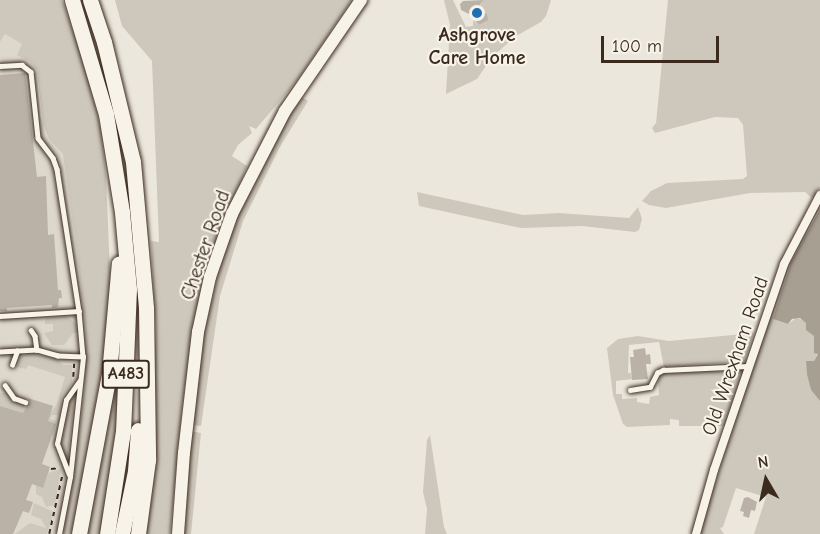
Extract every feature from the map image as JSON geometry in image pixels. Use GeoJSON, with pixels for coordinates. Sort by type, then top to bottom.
{"type":"FeatureCollection","features":[{"type":"Feature","properties":{"kind":"highway","name":"A483"},"geometry":{"type":"LineString","coordinates":[[72,0],[106,114],[122,212],[129,289],[123,431],[106,534]]}},
{"type":"Feature","properties":{"kind":"highway","name":"A483"},"geometry":{"type":"LineString","coordinates":[[90,0],[104,42],[133,162],[146,308],[148,459],[138,534]]}},
{"type":"Feature","properties":{"kind":"highway","name":"A483"},"geometry":{"type":"LineString","coordinates":[[80,534],[109,374],[122,212]]}},
{"type":"Feature","properties":{"kind":"highway","name":"A483"},"geometry":{"type":"LineString","coordinates":[[122,534],[135,471],[146,346]]}},
{"type":"Feature","properties":{"kind":"main road","name":"Chester Road"},"geometry":{"type":"LineString","coordinates":[[178,534],[194,360],[210,277],[247,182],[285,111],[361,0]]}},
{"type":"Feature","properties":{"kind":"street","name":"Old Wrexham Road"},"geometry":{"type":"LineString","coordinates":[[696,534],[714,470],[784,264],[820,195]]}},
{"type":"Feature","properties":{"kind":"lane"},"geometry":{"type":"LineString","coordinates":[[0,66],[22,65],[31,72],[38,138],[56,163],[79,311],[81,378],[70,477],[59,534]]}},
{"type":"Feature","properties":{"kind":"lane"},"geometry":{"type":"LineString","coordinates":[[0,316],[79,311]]}},
{"type":"Feature","properties":{"kind":"lane"},"geometry":{"type":"LineString","coordinates":[[31,330],[35,336],[37,350]]}},
{"type":"Feature","properties":{"kind":"lane"},"geometry":{"type":"LineString","coordinates":[[0,352],[37,350],[58,356],[82,357]]}},
{"type":"Feature","properties":{"kind":"lane"},"geometry":{"type":"LineString","coordinates":[[12,365],[17,351]]}},
{"type":"Feature","properties":{"kind":"lane"},"geometry":{"type":"LineString","coordinates":[[630,390],[650,387],[657,373],[663,370],[751,366]]}},
{"type":"Feature","properties":{"kind":"lane"},"geometry":{"type":"LineString","coordinates":[[70,477],[57,444],[65,404],[81,378]]}},
{"type":"Feature","properties":{"kind":"lane"},"geometry":{"type":"LineString","coordinates":[[5,385],[14,398],[25,402]]}},
{"type":"Feature","properties":{"kind":"path"},"geometry":{"type":"LineString","coordinates":[[72,390],[74,357]]}},
{"type":"Feature","properties":{"kind":"path"},"geometry":{"type":"LineString","coordinates":[[50,534],[63,472],[55,451],[57,444]]}},
{"type":"Feature","properties":{"kind":"path"},"geometry":{"type":"LineString","coordinates":[[51,469],[62,468]]}},
{"type":"Feature","properties":{"kind":"shaded area"},"geometry":{"type":"Polygon","coordinates":[[[0,0],[62,0],[84,61],[101,129],[106,177],[111,296],[105,370],[73,534],[61,534],[77,457],[85,383],[86,329],[77,251],[63,154],[49,139],[43,124],[37,70],[30,62],[17,55],[22,44],[5,34],[0,42],[0,0]]]}},
{"type":"Feature","properties":{"kind":"shaded area"},"geometry":{"type":"Polygon","coordinates":[[[115,0],[352,0],[295,83],[256,129],[249,126],[252,133],[238,145],[232,156],[247,166],[223,221],[197,307],[182,407],[170,534],[144,534],[156,331],[151,241],[159,242],[152,61],[122,26],[115,0]]]}},
{"type":"Feature","properties":{"kind":"shaded area"},"geometry":{"type":"Polygon","coordinates":[[[444,0],[453,0],[466,27],[473,26],[473,20],[479,25],[487,20],[487,14],[481,10],[480,4],[484,0],[551,0],[546,16],[541,22],[516,36],[492,57],[477,79],[446,94],[450,25],[444,0]]]}},
{"type":"Feature","properties":{"kind":"shaded area"},"geometry":{"type":"Polygon","coordinates":[[[668,0],[820,0],[820,188],[812,198],[805,192],[750,193],[666,208],[649,205],[642,201],[651,191],[667,183],[743,179],[747,176],[743,125],[738,118],[715,117],[655,133],[652,128],[656,123],[668,0]]]}},
{"type":"Feature","properties":{"kind":"shaded area"},"geometry":{"type":"Polygon","coordinates":[[[5,34],[23,44],[17,55],[30,62],[37,70],[40,116],[49,139],[70,157],[85,274],[91,393],[64,534],[0,534],[0,42],[5,34]]]}},
{"type":"Feature","properties":{"kind":"shaded area"},"geometry":{"type":"Polygon","coordinates":[[[300,96],[308,101],[281,145],[243,221],[220,296],[201,426],[191,425],[200,351],[222,256],[248,190],[300,96]]]}},
{"type":"Feature","properties":{"kind":"shaded area"},"geometry":{"type":"Polygon","coordinates":[[[417,192],[523,215],[559,213],[629,218],[638,207],[642,219],[639,230],[635,232],[582,226],[521,228],[419,206],[417,192]]]}},
{"type":"Feature","properties":{"kind":"shaded area"},"geometry":{"type":"Polygon","coordinates":[[[820,199],[820,209],[812,220],[773,319],[788,324],[796,318],[804,320],[814,336],[814,353],[818,353],[814,361],[806,361],[811,390],[820,401],[820,534],[754,534],[766,497],[736,488],[723,527],[720,528],[724,534],[699,534],[785,265],[820,199]]]}},
{"type":"Feature","properties":{"kind":"shaded area"},"geometry":{"type":"Polygon","coordinates":[[[820,209],[820,401],[811,390],[807,374],[806,361],[814,361],[818,354],[814,353],[814,336],[806,330],[806,323],[800,318],[792,319],[788,324],[773,319],[791,263],[820,209]]]}},
{"type":"Feature","properties":{"kind":"shaded area"},"geometry":{"type":"Polygon","coordinates":[[[66,316],[78,325],[78,332],[73,333],[64,345],[52,345],[44,333],[53,331],[53,324],[45,324],[45,318],[66,316]]]}},
{"type":"Feature","properties":{"kind":"shaded area"},"geometry":{"type":"Polygon","coordinates":[[[754,333],[745,361],[664,367],[659,342],[629,345],[628,373],[631,373],[632,379],[616,381],[616,394],[622,394],[622,399],[637,398],[637,402],[649,404],[650,397],[659,395],[658,381],[662,373],[739,368],[743,373],[727,426],[679,426],[679,420],[670,419],[670,425],[627,427],[623,424],[613,395],[607,348],[618,339],[638,336],[669,341],[754,333]]]}},
{"type":"Feature","properties":{"kind":"shaded area"},"geometry":{"type":"Polygon","coordinates":[[[115,352],[123,352],[122,407],[103,534],[86,534],[115,352]]]}},
{"type":"Feature","properties":{"kind":"shaded area"},"geometry":{"type":"Polygon","coordinates":[[[29,353],[57,359],[63,365],[72,365],[72,383],[62,396],[59,415],[52,415],[50,419],[56,421],[54,436],[48,434],[55,424],[0,406],[0,393],[6,393],[11,398],[51,412],[56,406],[65,377],[28,365],[26,369],[17,367],[20,357],[29,353]]]}},
{"type":"Feature","properties":{"kind":"shaded area"},"geometry":{"type":"Polygon","coordinates":[[[75,392],[66,462],[59,442],[68,400],[75,392]]]}},
{"type":"Feature","properties":{"kind":"shaded area"},"geometry":{"type":"Polygon","coordinates":[[[189,431],[201,433],[191,534],[181,534],[189,431]]]}},
{"type":"Feature","properties":{"kind":"shaded area"},"geometry":{"type":"Polygon","coordinates":[[[430,435],[447,534],[425,534],[427,509],[423,492],[427,440],[430,435]]]}},
{"type":"Feature","properties":{"kind":"shaded area"},"geometry":{"type":"Polygon","coordinates":[[[61,469],[55,505],[46,507],[42,497],[36,494],[36,485],[43,487],[48,473],[61,469]]]}},
{"type":"Feature","properties":{"kind":"shaded area"},"geometry":{"type":"Polygon","coordinates":[[[34,503],[54,512],[47,534],[15,534],[30,523],[46,528],[41,519],[31,515],[34,503]]]}},
{"type":"Feature","properties":{"kind":"building","name":"Ashgrove Care Home"},"geometry":{"type":"Polygon","coordinates":[[[484,0],[480,4],[481,10],[487,14],[488,20],[479,25],[469,14],[461,10],[460,4],[463,1],[484,0]]]}},
{"type":"Feature","properties":{"kind":"building"},"geometry":{"type":"Polygon","coordinates":[[[25,73],[37,177],[46,176],[48,235],[54,234],[58,290],[61,290],[62,298],[59,298],[58,307],[52,308],[52,305],[7,308],[7,311],[0,311],[0,75],[25,73]]]}},
{"type":"Feature","properties":{"kind":"building"},"geometry":{"type":"Polygon","coordinates":[[[645,348],[646,355],[650,354],[651,364],[646,364],[648,379],[632,380],[630,357],[634,357],[633,350],[645,348]]]}},
{"type":"Feature","properties":{"kind":"building"},"geometry":{"type":"Polygon","coordinates":[[[28,398],[53,406],[48,421],[56,424],[42,464],[50,467],[43,488],[32,484],[26,500],[33,502],[29,513],[23,511],[13,534],[0,534],[0,406],[23,413],[29,403],[28,398]]]}},
{"type":"Feature","properties":{"kind":"building"},"geometry":{"type":"Polygon","coordinates":[[[748,497],[757,502],[755,511],[751,510],[749,518],[743,516],[744,512],[740,511],[744,498],[748,497]]]}},
{"type":"Feature","properties":{"kind":"place","name":"Ashgrove Care Home"},"geometry":{"type":"Point","coordinates":[477,13]}}]}
